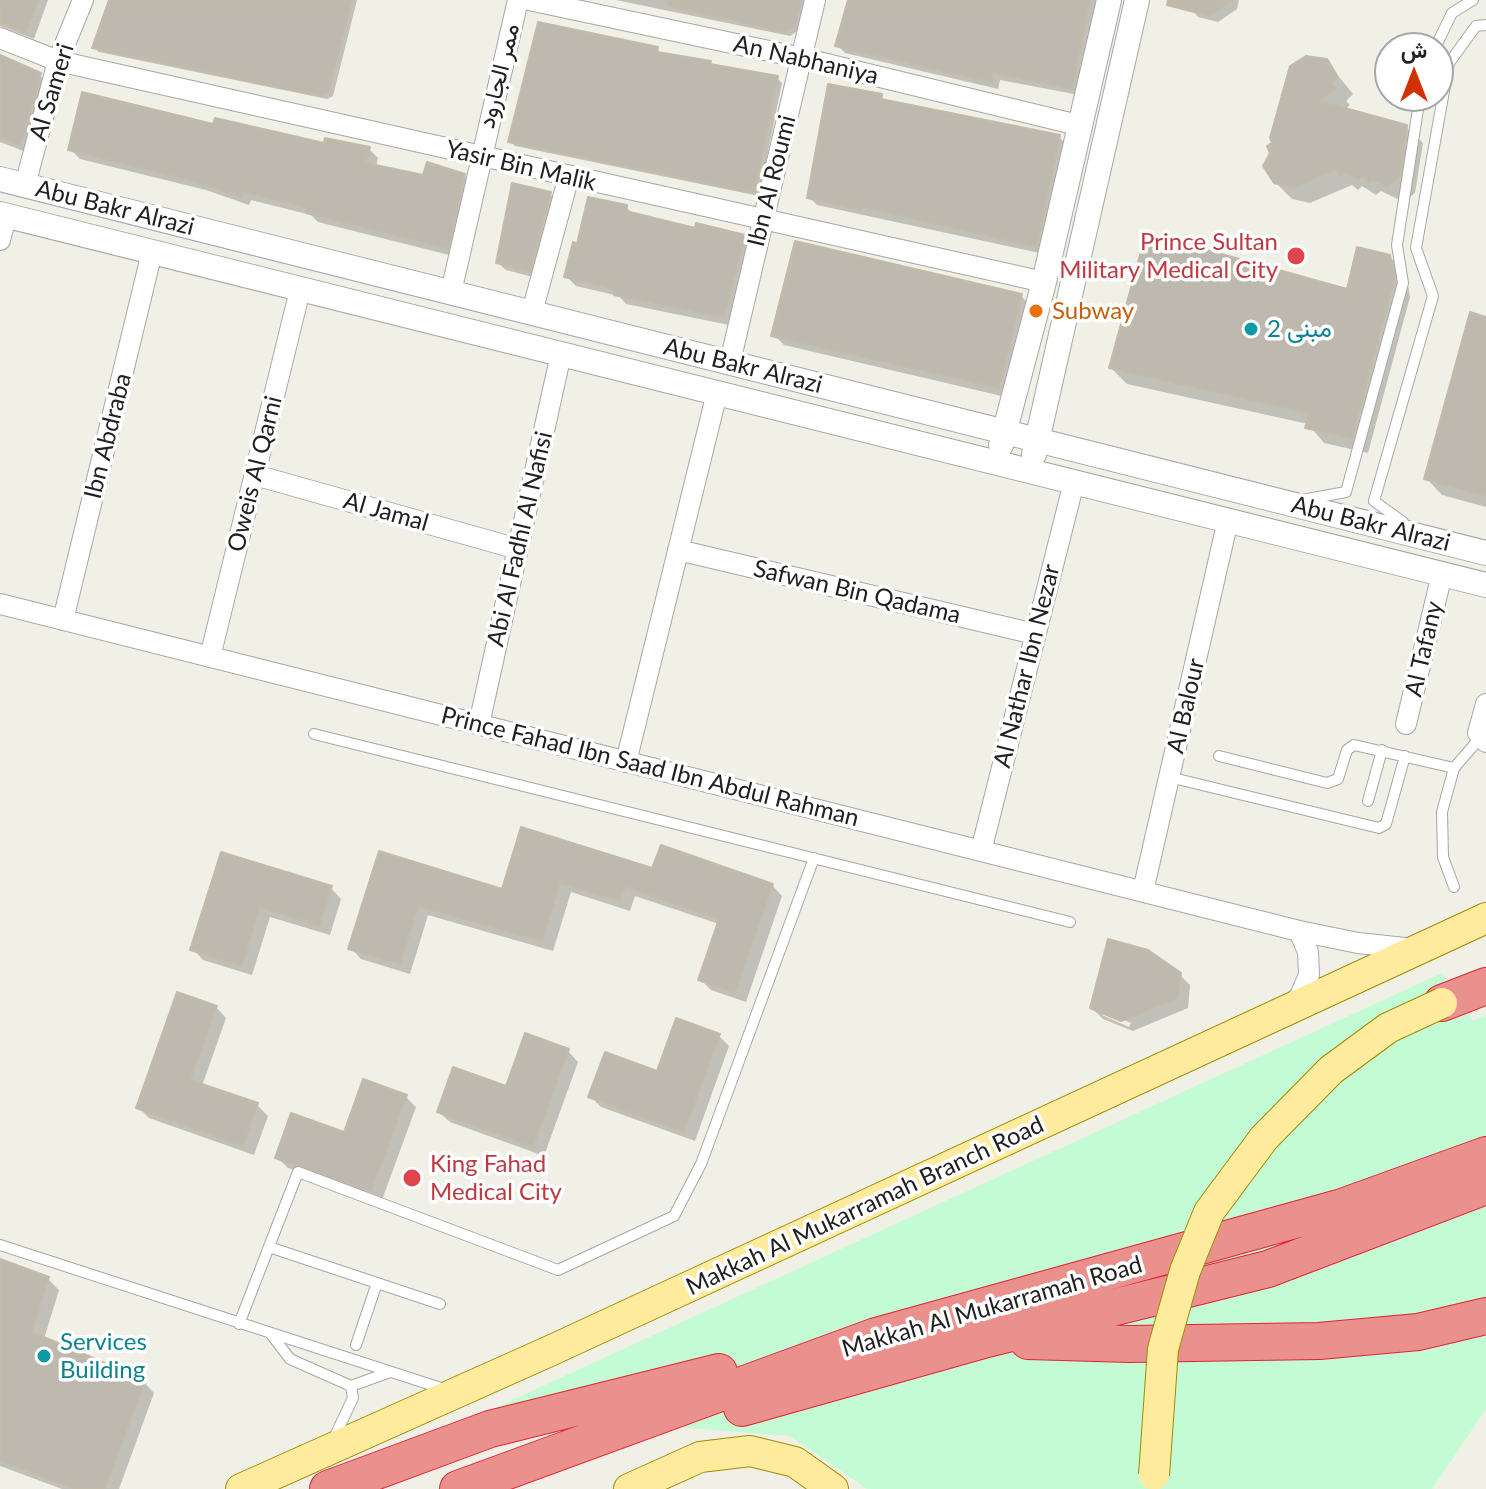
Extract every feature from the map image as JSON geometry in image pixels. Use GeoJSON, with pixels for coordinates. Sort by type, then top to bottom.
{"type":"FeatureCollection","features":[{"type":"Feature","properties":{"kind":"highway"},"geometry":{"type":"LineString","coordinates":[[1442,1003],[1486,986]]}},
{"type":"Feature","properties":{"kind":"highway","name":"Makkah Al Mukarramah Road"},"geometry":{"type":"LineString","coordinates":[[458,1489],[876,1336],[1342,1207],[1486,1155]]}},
{"type":"Feature","properties":{"kind":"highway","name":"Makkah Al Mukarramah Road"},"geometry":{"type":"LineString","coordinates":[[522,1488],[742,1408],[987,1339],[1268,1269],[1486,1186]]}},
{"type":"Feature","properties":{"kind":"highway"},"geometry":{"type":"LineString","coordinates":[[328,1489],[490,1429],[1020,1297]]}},
{"type":"Feature","properties":{"kind":"highway"},"geometry":{"type":"LineString","coordinates":[[987,1339],[1130,1344],[1319,1341],[1418,1332],[1486,1316]]}},
{"type":"Feature","properties":{"kind":"main road","name":"Makkah Al Mukarramah Branch Road"},"geometry":{"type":"LineString","coordinates":[[241,1489],[1486,918]]}},
{"type":"Feature","properties":{"kind":"main road"},"geometry":{"type":"LineString","coordinates":[[1157,1484],[1163,1349],[1185,1271],[1209,1212],[1264,1138],[1331,1070],[1388,1028],[1486,979]]}},
{"type":"Feature","properties":{"kind":"main road"},"geometry":{"type":"LineString","coordinates":[[629,1489],[700,1457],[750,1451],[795,1462],[833,1489]]}},
{"type":"Feature","properties":{"kind":"street","name":"Al Sameri"},"geometry":{"type":"LineString","coordinates":[[25,185],[58,61],[83,0]]}},
{"type":"Feature","properties":{"kind":"street","name":"ممر الجارود"},"geometry":{"type":"LineString","coordinates":[[451,292],[518,0]]}},
{"type":"Feature","properties":{"kind":"street","name":"An Nabhaniya"},"geometry":{"type":"LineString","coordinates":[[529,0],[802,58],[1082,126]]}},
{"type":"Feature","properties":{"kind":"street","name":"Ibn Al Roumi"},"geometry":{"type":"LineString","coordinates":[[730,362],[815,0]]}},
{"type":"Feature","properties":{"kind":"street"},"geometry":{"type":"LineString","coordinates":[[997,462],[1082,126],[1109,0]]}},
{"type":"Feature","properties":{"kind":"street"},"geometry":{"type":"LineString","coordinates":[[1030,471],[1137,0]]}},
{"type":"Feature","properties":{"kind":"street","name":"Yasir Bin Malik"},"geometry":{"type":"LineString","coordinates":[[0,38],[58,61],[1044,282]]}},
{"type":"Feature","properties":{"kind":"street"},"geometry":{"type":"LineString","coordinates":[[532,312],[569,176]]}},
{"type":"Feature","properties":{"kind":"street","name":"Abu Bakr Alrazi"},"geometry":{"type":"LineString","coordinates":[[0,179],[1486,553]]}},
{"type":"Feature","properties":{"kind":"street"},"geometry":{"type":"LineString","coordinates":[[0,240],[3,215]]}},
{"type":"Feature","properties":{"kind":"street","name":"Abu Bakr Alrazi"},"geometry":{"type":"LineString","coordinates":[[3,215],[1486,585]]}},
{"type":"Feature","properties":{"kind":"street","name":"Ibn Abdraba"},"geometry":{"type":"LineString","coordinates":[[63,620],[152,252]]}},
{"type":"Feature","properties":{"kind":"street","name":"Oweis Al Qarni"},"geometry":{"type":"LineString","coordinates":[[210,657],[300,290]]}},
{"type":"Feature","properties":{"kind":"street","name":"Abi Al Fadhl Al Nafisi"},"geometry":{"type":"LineString","coordinates":[[479,724],[561,354]]}},
{"type":"Feature","properties":{"kind":"street"},"geometry":{"type":"LineString","coordinates":[[626,762],[717,393]]}},
{"type":"Feature","properties":{"kind":"street","name":"Al Jamal"},"geometry":{"type":"LineString","coordinates":[[255,475],[518,549]]}},
{"type":"Feature","properties":{"kind":"street","name":"Al Nathar Ibn Nezar"},"geometry":{"type":"LineString","coordinates":[[981,851],[1074,482]]}},
{"type":"Feature","properties":{"kind":"street","name":"Al Balour"},"geometry":{"type":"LineString","coordinates":[[1143,891],[1228,520]]}},
{"type":"Feature","properties":{"kind":"street","name":"Safwan Bin Qadama"},"geometry":{"type":"LineString","coordinates":[[678,550],[1035,634]]}},
{"type":"Feature","properties":{"kind":"street","name":"Al Tafany"},"geometry":{"type":"LineString","coordinates":[[1406,724],[1442,574]]}},
{"type":"Feature","properties":{"kind":"street","name":"Prince Fahad Ibn Saad Ibn Abdul Rahman"},"geometry":{"type":"LineString","coordinates":[[0,604],[1299,931],[1358,943],[1417,949]]}},
{"type":"Feature","properties":{"kind":"street"},"geometry":{"type":"LineString","coordinates":[[1483,740],[1486,704]]}},
{"type":"Feature","properties":{"kind":"street"},"geometry":{"type":"LineString","coordinates":[[1284,1012],[1300,996],[1309,975],[1308,952],[1299,931]]}},
{"type":"Feature","properties":{"kind":"lane"},"geometry":{"type":"LineString","coordinates":[[1443,32],[1452,13],[1473,0]]}},
{"type":"Feature","properties":{"kind":"lane"},"geometry":{"type":"LineString","coordinates":[[1432,540],[1385,513],[1374,501],[1433,296],[1416,248],[1449,63],[1483,25]]}},
{"type":"Feature","properties":{"kind":"lane"},"geometry":{"type":"LineString","coordinates":[[1279,501],[1316,499],[1346,492],[1403,283],[1397,245],[1418,112]]}},
{"type":"Feature","properties":{"kind":"lane"},"geometry":{"type":"LineString","coordinates":[[314,734],[1070,922]]}},
{"type":"Feature","properties":{"kind":"lane"},"geometry":{"type":"LineString","coordinates":[[1454,887],[1443,857],[1441,827],[1454,768],[1483,740]]}},
{"type":"Feature","properties":{"kind":"lane"},"geometry":{"type":"LineString","coordinates":[[1219,756],[1327,783],[1338,779],[1350,746],[1358,744],[1454,768]]}},
{"type":"Feature","properties":{"kind":"lane"},"geometry":{"type":"LineString","coordinates":[[1368,801],[1382,750]]}},
{"type":"Feature","properties":{"kind":"lane"},"geometry":{"type":"LineString","coordinates":[[1169,777],[1379,828],[1386,824],[1405,756]]}},
{"type":"Feature","properties":{"kind":"lane"},"geometry":{"type":"LineString","coordinates":[[239,1324],[298,1172],[558,1270],[674,1216],[701,1164],[814,858]]}},
{"type":"Feature","properties":{"kind":"lane"},"geometry":{"type":"LineString","coordinates":[[0,1245],[457,1392]]}},
{"type":"Feature","properties":{"kind":"lane"},"geometry":{"type":"LineString","coordinates":[[269,1247],[440,1304]]}},
{"type":"Feature","properties":{"kind":"lane"},"geometry":{"type":"LineString","coordinates":[[356,1345],[377,1283]]}},
{"type":"Feature","properties":{"kind":"lane"},"geometry":{"type":"LineString","coordinates":[[271,1334],[290,1359],[351,1386],[390,1372]]}},
{"type":"Feature","properties":{"kind":"lane"},"geometry":{"type":"LineString","coordinates":[[329,1450],[353,1398],[351,1386]]}},
{"type":"Feature","properties":{"kind":"green space"},"geometry":{"type":"Polygon","coordinates":[[[1442,973],[1473,1021],[1486,1015],[1486,1409],[1432,1489],[867,1489],[790,1436],[486,1412],[1442,973]]]}},
{"type":"Feature","properties":{"kind":"building"},"geometry":{"type":"Polygon","coordinates":[[[0,0],[38,0],[26,33],[0,23],[0,0]]]}},
{"type":"Feature","properties":{"kind":"building"},"geometry":{"type":"Polygon","coordinates":[[[109,0],[352,0],[328,92],[321,96],[92,48],[109,0]]]}},
{"type":"Feature","properties":{"kind":"building"},"geometry":{"type":"Polygon","coordinates":[[[668,0],[801,0],[795,26],[785,32],[668,6],[668,0]]]}},
{"type":"Feature","properties":{"kind":"building"},"geometry":{"type":"Polygon","coordinates":[[[848,0],[1090,0],[1072,89],[993,73],[991,82],[835,46],[848,0]]]}},
{"type":"Feature","properties":{"kind":"building"},"geometry":{"type":"Polygon","coordinates":[[[1168,0],[1232,0],[1210,16],[1167,5],[1168,0]]]}},
{"type":"Feature","properties":{"kind":"building"},"geometry":{"type":"Polygon","coordinates":[[[538,22],[658,47],[657,52],[711,61],[710,64],[778,76],[755,193],[508,142],[538,22]]]}},
{"type":"Feature","properties":{"kind":"building"},"geometry":{"type":"Polygon","coordinates":[[[0,55],[41,73],[25,133],[18,144],[0,137],[0,55]]]}},
{"type":"Feature","properties":{"kind":"building"},"geometry":{"type":"Polygon","coordinates":[[[1306,56],[1327,59],[1338,77],[1331,83],[1336,88],[1319,101],[1407,125],[1400,176],[1387,187],[1373,179],[1369,182],[1364,176],[1358,180],[1344,171],[1340,175],[1336,169],[1293,188],[1274,183],[1263,166],[1270,153],[1267,146],[1272,143],[1270,138],[1290,66],[1306,56]]]}},
{"type":"Feature","properties":{"kind":"building"},"geometry":{"type":"Polygon","coordinates":[[[828,84],[882,94],[881,99],[1060,135],[1037,247],[862,207],[861,210],[807,198],[828,84]]]}},
{"type":"Feature","properties":{"kind":"building"},"geometry":{"type":"Polygon","coordinates":[[[82,92],[213,124],[215,118],[324,143],[325,138],[370,147],[366,163],[423,175],[427,162],[465,174],[448,248],[306,213],[308,208],[241,191],[240,197],[194,181],[68,150],[82,92]]]}},
{"type":"Feature","properties":{"kind":"building"},"geometry":{"type":"Polygon","coordinates":[[[512,183],[551,192],[530,271],[496,263],[512,183]]]}},
{"type":"Feature","properties":{"kind":"building"},"geometry":{"type":"Polygon","coordinates":[[[588,197],[627,205],[626,211],[695,228],[696,223],[745,235],[724,317],[614,295],[616,289],[564,277],[573,242],[577,244],[588,197]]]}},
{"type":"Feature","properties":{"kind":"building","name":"مبنى 2"},"geometry":{"type":"Polygon","coordinates":[[[1146,233],[1347,289],[1357,247],[1390,255],[1394,280],[1352,438],[1305,428],[1309,413],[1109,368],[1146,233]]]}},
{"type":"Feature","properties":{"kind":"building"},"geometry":{"type":"Polygon","coordinates":[[[795,241],[1022,294],[999,388],[771,336],[795,241]]]}},
{"type":"Feature","properties":{"kind":"building"},"geometry":{"type":"Polygon","coordinates":[[[1470,312],[1486,317],[1486,496],[1424,479],[1470,312]]]}},
{"type":"Feature","properties":{"kind":"building"},"geometry":{"type":"Polygon","coordinates":[[[521,827],[652,868],[661,845],[773,884],[735,992],[698,980],[719,919],[625,886],[620,901],[560,883],[542,941],[418,906],[400,964],[348,949],[379,851],[502,889],[521,827]]]}},
{"type":"Feature","properties":{"kind":"building"},"geometry":{"type":"Polygon","coordinates":[[[221,852],[332,886],[319,926],[260,907],[242,966],[190,950],[221,852]]]}},
{"type":"Feature","properties":{"kind":"building"},"geometry":{"type":"Polygon","coordinates":[[[1108,939],[1148,950],[1181,973],[1178,998],[1121,1021],[1090,1008],[1108,939]]]}},
{"type":"Feature","properties":{"kind":"building"},"geometry":{"type":"Polygon","coordinates":[[[177,992],[217,1006],[190,1080],[258,1103],[243,1146],[136,1108],[177,992]]]}},
{"type":"Feature","properties":{"kind":"building"},"geometry":{"type":"Polygon","coordinates":[[[676,1018],[720,1034],[684,1132],[588,1097],[605,1052],[657,1071],[676,1018]]]}},
{"type":"Feature","properties":{"kind":"building"},"geometry":{"type":"Polygon","coordinates":[[[525,1033],[569,1049],[533,1147],[437,1112],[453,1067],[506,1086],[525,1033]]]}},
{"type":"Feature","properties":{"kind":"building"},"geometry":{"type":"Polygon","coordinates":[[[363,1079],[407,1095],[371,1191],[275,1158],[291,1113],[344,1132],[363,1079]]]}},
{"type":"Feature","properties":{"kind":"building","name":"Services Building"},"geometry":{"type":"Polygon","coordinates":[[[0,1259],[49,1277],[32,1332],[145,1380],[105,1489],[76,1489],[0,1461],[0,1259]]]}},
{"type":"Feature","properties":{"kind":"place","name":"Prince Sultan Military Medical City"},"geometry":{"type":"Point","coordinates":[1296,256]}},
{"type":"Feature","properties":{"kind":"place","name":"Subway"},"geometry":{"type":"Point","coordinates":[1036,311]}},
{"type":"Feature","properties":{"kind":"place","name":"مبنى 2"},"geometry":{"type":"Point","coordinates":[1251,329]}},
{"type":"Feature","properties":{"kind":"place","name":"King Fahad Medical City"},"geometry":{"type":"Point","coordinates":[412,1178]}},
{"type":"Feature","properties":{"kind":"place","name":"Services Building"},"geometry":{"type":"Point","coordinates":[44,1356]}}]}
